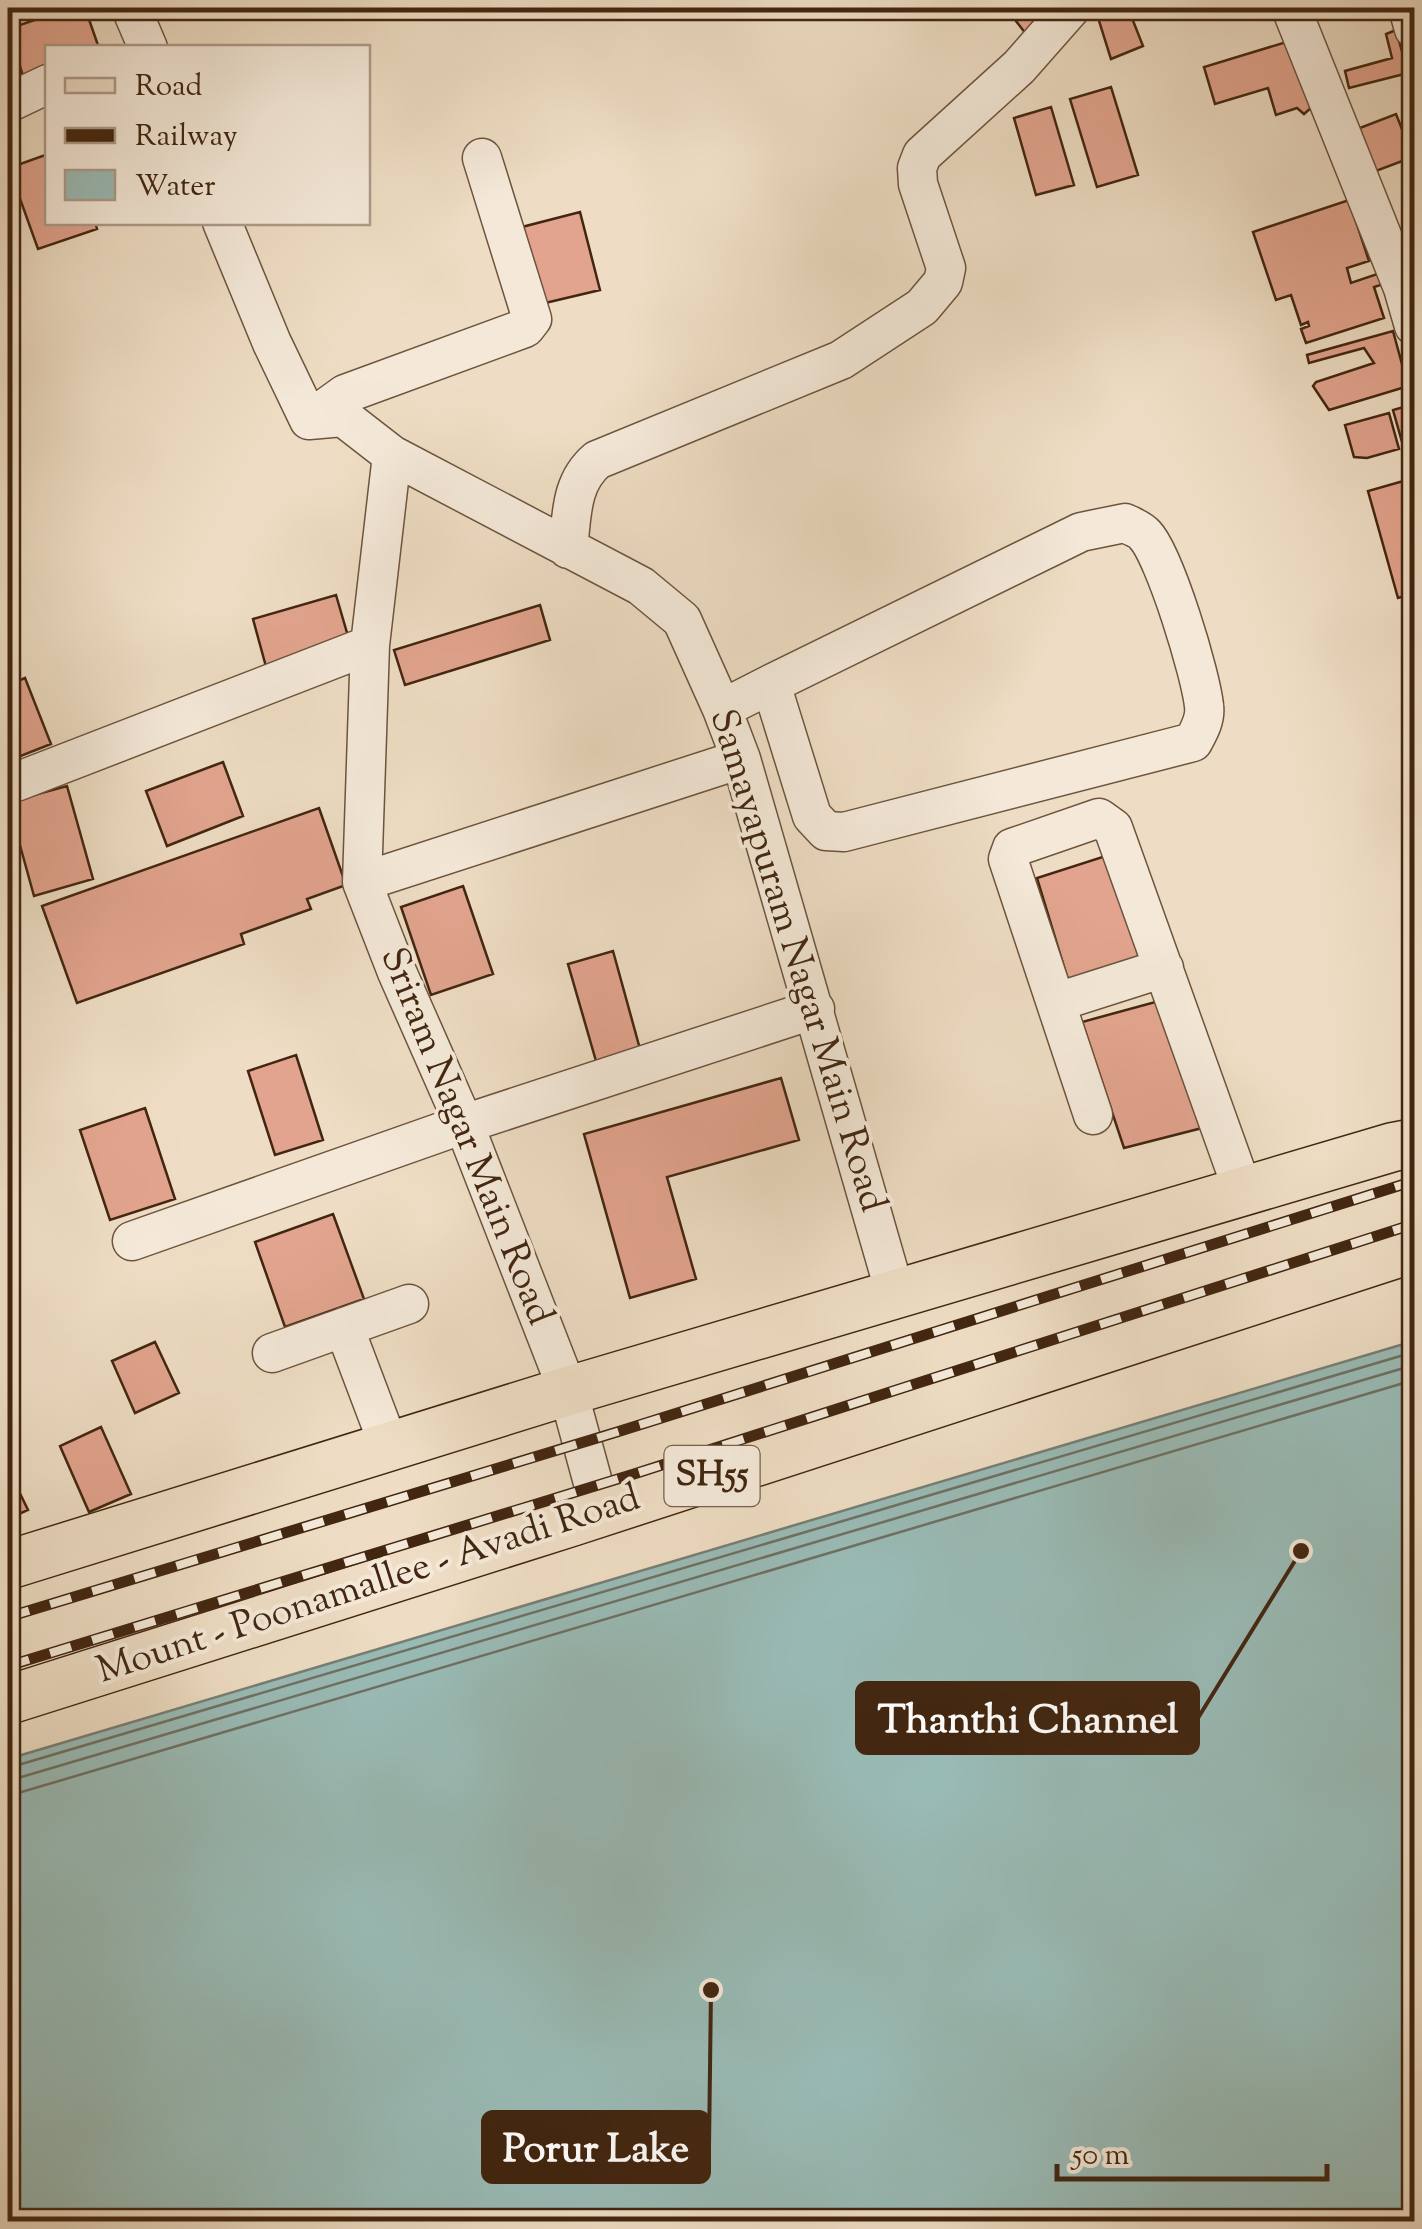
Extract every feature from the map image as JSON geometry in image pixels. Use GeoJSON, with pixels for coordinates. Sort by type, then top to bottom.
{"type":"FeatureCollection","features":[{"type":"Feature","properties":{"kind":"main road"},"geometry":{"type":"LineString","coordinates":[[8,1565],[895,1293],[1414,1144]]}},
{"type":"Feature","properties":{"kind":"main road","name":"Mount - Poonamallee - Avadi Road"},"geometry":{"type":"LineString","coordinates":[[8,1700],[1414,1248]]}},
{"type":"Feature","properties":{"kind":"street"},"geometry":{"type":"LineString","coordinates":[[568,549],[577,484],[597,460],[841,360],[922,307],[937,291],[946,268],[918,184],[916,168],[922,155],[1019,68],[1071,8]]}},
{"type":"Feature","properties":{"kind":"street"},"geometry":{"type":"LineString","coordinates":[[1291,8],[1409,286],[1414,326]]}},
{"type":"Feature","properties":{"kind":"street"},"geometry":{"type":"LineString","coordinates":[[1408,8],[1414,28]]}},
{"type":"Feature","properties":{"kind":"street"},"geometry":{"type":"LineString","coordinates":[[8,103],[45,85]]}},
{"type":"Feature","properties":{"kind":"street"},"geometry":{"type":"LineString","coordinates":[[223,225],[309,420],[344,394],[525,328],[532,319],[482,158]]}},
{"type":"Feature","properties":{"kind":"street","name":"Samayapuram Nagar Main Road"},"geometry":{"type":"LineString","coordinates":[[309,420],[342,417],[392,454],[641,586],[682,620],[741,759],[895,1293]]}},
{"type":"Feature","properties":{"kind":"street"},"geometry":{"type":"LineString","coordinates":[[392,454],[370,645],[362,882],[741,759]]}},
{"type":"Feature","properties":{"kind":"street"},"geometry":{"type":"LineString","coordinates":[[722,710],[771,684],[1081,532],[1125,522],[1145,535],[1167,578],[1193,655],[1205,708],[1202,726],[1193,742],[844,832],[826,831],[812,816],[771,684]]}},
{"type":"Feature","properties":{"kind":"street"},"geometry":{"type":"LineString","coordinates":[[16,782],[370,645]]}},
{"type":"Feature","properties":{"kind":"street"},"geometry":{"type":"LineString","coordinates":[[1093,1116],[1008,865],[1008,853],[1012,848],[1099,818],[1113,828],[1244,1191]]}},
{"type":"Feature","properties":{"kind":"street","name":"Sriram Nagar Main Road"},"geometry":{"type":"LineString","coordinates":[[362,882],[464,1124],[568,1391],[601,1512]]}},
{"type":"Feature","properties":{"kind":"street"},"geometry":{"type":"LineString","coordinates":[[1056,1002],[1164,968]]}},
{"type":"Feature","properties":{"kind":"street"},"geometry":{"type":"LineString","coordinates":[[132,1241],[464,1124],[815,1009]]}},
{"type":"Feature","properties":{"kind":"street"},"geometry":{"type":"LineString","coordinates":[[272,1353],[409,1304]]}},
{"type":"Feature","properties":{"kind":"street"},"geometry":{"type":"LineString","coordinates":[[344,1327],[389,1446]]}},
{"type":"Feature","properties":{"kind":"water"},"geometry":{"type":"Polygon","coordinates":[[[1414,1341],[1414,2221],[8,2221],[8,1759],[1414,1341]]]}},
{"type":"Feature","properties":{"kind":"building"},"geometry":{"type":"Polygon","coordinates":[[[70,8],[85,8],[98,45],[45,45],[45,69],[23,76],[8,29],[70,8]]]}},
{"type":"Feature","properties":{"kind":"building"},"geometry":{"type":"Polygon","coordinates":[[[1006,8],[1061,8],[1029,38],[1006,8]]]}},
{"type":"Feature","properties":{"kind":"building"},"geometry":{"type":"Polygon","coordinates":[[[1095,8],[1128,8],[1143,46],[1111,59],[1095,8]]]}},
{"type":"Feature","properties":{"kind":"building"},"geometry":{"type":"Polygon","coordinates":[[[1396,30],[1408,73],[1349,88],[1345,71],[1392,58],[1386,34],[1396,30]]]}},
{"type":"Feature","properties":{"kind":"building"},"geometry":{"type":"Polygon","coordinates":[[[1293,40],[1312,107],[1304,114],[1297,108],[1276,115],[1268,88],[1215,104],[1204,67],[1293,40]]]}},
{"type":"Feature","properties":{"kind":"building"},"geometry":{"type":"Polygon","coordinates":[[[1111,87],[1138,175],[1097,187],[1070,99],[1111,87]]]}},
{"type":"Feature","properties":{"kind":"building"},"geometry":{"type":"Polygon","coordinates":[[[1051,107],[1074,185],[1036,195],[1014,118],[1051,107]]]}},
{"type":"Feature","properties":{"kind":"building"},"geometry":{"type":"Polygon","coordinates":[[[1396,114],[1413,157],[1368,174],[1352,131],[1396,114]]]}},
{"type":"Feature","properties":{"kind":"building"},"geometry":{"type":"Polygon","coordinates":[[[45,155],[45,225],[96,225],[97,229],[38,249],[9,168],[45,155]]]}},
{"type":"Feature","properties":{"kind":"building"},"geometry":{"type":"Polygon","coordinates":[[[1349,200],[1369,261],[1347,268],[1351,283],[1386,271],[1390,282],[1374,287],[1384,318],[1306,343],[1301,329],[1309,326],[1308,322],[1301,325],[1291,295],[1276,300],[1253,232],[1349,200]]]}},
{"type":"Feature","properties":{"kind":"building"},"geometry":{"type":"Polygon","coordinates":[[[580,212],[600,290],[541,304],[522,227],[580,212]]]}},
{"type":"Feature","properties":{"kind":"building"},"geometry":{"type":"Polygon","coordinates":[[[1393,331],[1406,379],[1402,388],[1329,410],[1313,386],[1316,382],[1374,363],[1364,348],[1309,363],[1307,355],[1393,331]]]}},
{"type":"Feature","properties":{"kind":"building"},"geometry":{"type":"Polygon","coordinates":[[[1414,404],[1414,438],[1402,442],[1393,410],[1414,404]]]}},
{"type":"Feature","properties":{"kind":"building"},"geometry":{"type":"Polygon","coordinates":[[[1389,413],[1399,449],[1367,458],[1354,457],[1345,425],[1389,413]]]}},
{"type":"Feature","properties":{"kind":"building"},"geometry":{"type":"Polygon","coordinates":[[[1414,478],[1414,593],[1398,598],[1368,491],[1414,478]]]}},
{"type":"Feature","properties":{"kind":"building"},"geometry":{"type":"Polygon","coordinates":[[[336,595],[352,650],[268,674],[253,619],[336,595]]]}},
{"type":"Feature","properties":{"kind":"building"},"geometry":{"type":"Polygon","coordinates":[[[540,605],[550,640],[405,685],[394,650],[540,605]]]}},
{"type":"Feature","properties":{"kind":"building"},"geometry":{"type":"Polygon","coordinates":[[[25,678],[51,744],[8,761],[8,685],[25,678]]]}},
{"type":"Feature","properties":{"kind":"building"},"geometry":{"type":"Polygon","coordinates":[[[223,762],[243,816],[167,846],[146,791],[223,762]]]}},
{"type":"Feature","properties":{"kind":"building"},"geometry":{"type":"Polygon","coordinates":[[[67,786],[93,879],[34,896],[8,802],[67,786]]]}},
{"type":"Feature","properties":{"kind":"building"},"geometry":{"type":"Polygon","coordinates":[[[319,808],[346,885],[307,899],[311,909],[241,934],[244,944],[77,1003],[42,906],[319,808]]]}},
{"type":"Feature","properties":{"kind":"building"},"geometry":{"type":"Polygon","coordinates":[[[1118,852],[1150,955],[1068,980],[1037,878],[1118,852]]]}},
{"type":"Feature","properties":{"kind":"building"},"geometry":{"type":"Polygon","coordinates":[[[463,886],[493,974],[431,995],[401,907],[463,886]]]}},
{"type":"Feature","properties":{"kind":"building"},"geometry":{"type":"Polygon","coordinates":[[[613,951],[640,1049],[596,1061],[568,964],[613,951]]]}},
{"type":"Feature","properties":{"kind":"building"},"geometry":{"type":"Polygon","coordinates":[[[1170,998],[1206,1127],[1124,1148],[1082,1022],[1170,998]]]}},
{"type":"Feature","properties":{"kind":"building"},"geometry":{"type":"Polygon","coordinates":[[[296,1055],[323,1140],[275,1155],[248,1071],[296,1055]]]}},
{"type":"Feature","properties":{"kind":"building"},"geometry":{"type":"Polygon","coordinates":[[[781,1078],[799,1140],[667,1177],[696,1279],[630,1298],[584,1134],[781,1078]]]}},
{"type":"Feature","properties":{"kind":"building"},"geometry":{"type":"Polygon","coordinates":[[[145,1108],[175,1199],[110,1220],[80,1130],[145,1108]]]}},
{"type":"Feature","properties":{"kind":"building"},"geometry":{"type":"Polygon","coordinates":[[[333,1214],[364,1299],[285,1327],[255,1242],[333,1214]]]}},
{"type":"Feature","properties":{"kind":"building"},"geometry":{"type":"Polygon","coordinates":[[[155,1342],[179,1393],[135,1413],[112,1361],[155,1342]]]}},
{"type":"Feature","properties":{"kind":"building"},"geometry":{"type":"Polygon","coordinates":[[[101,1427],[131,1494],[89,1512],[60,1446],[101,1427]]]}},
{"type":"Feature","properties":{"kind":"building"},"geometry":{"type":"Polygon","coordinates":[[[11,1475],[28,1510],[8,1519],[8,1476],[11,1475]]]}},
{"type":"Feature","properties":{"kind":"railway"},"geometry":{"type":"LineString","coordinates":[[8,1617],[617,1432],[1414,1181]]}},
{"type":"Feature","properties":{"kind":"railway"},"geometry":{"type":"LineString","coordinates":[[8,1666],[634,1474],[1414,1224]]}},
{"type":"Feature","properties":{"kind":"place","name":"Thanthi Channel"},"geometry":{"type":"Point","coordinates":[1301,1551]}},
{"type":"Feature","properties":{"kind":"place","name":"Porur Lake"},"geometry":{"type":"Point","coordinates":[711,1990]}}]}
